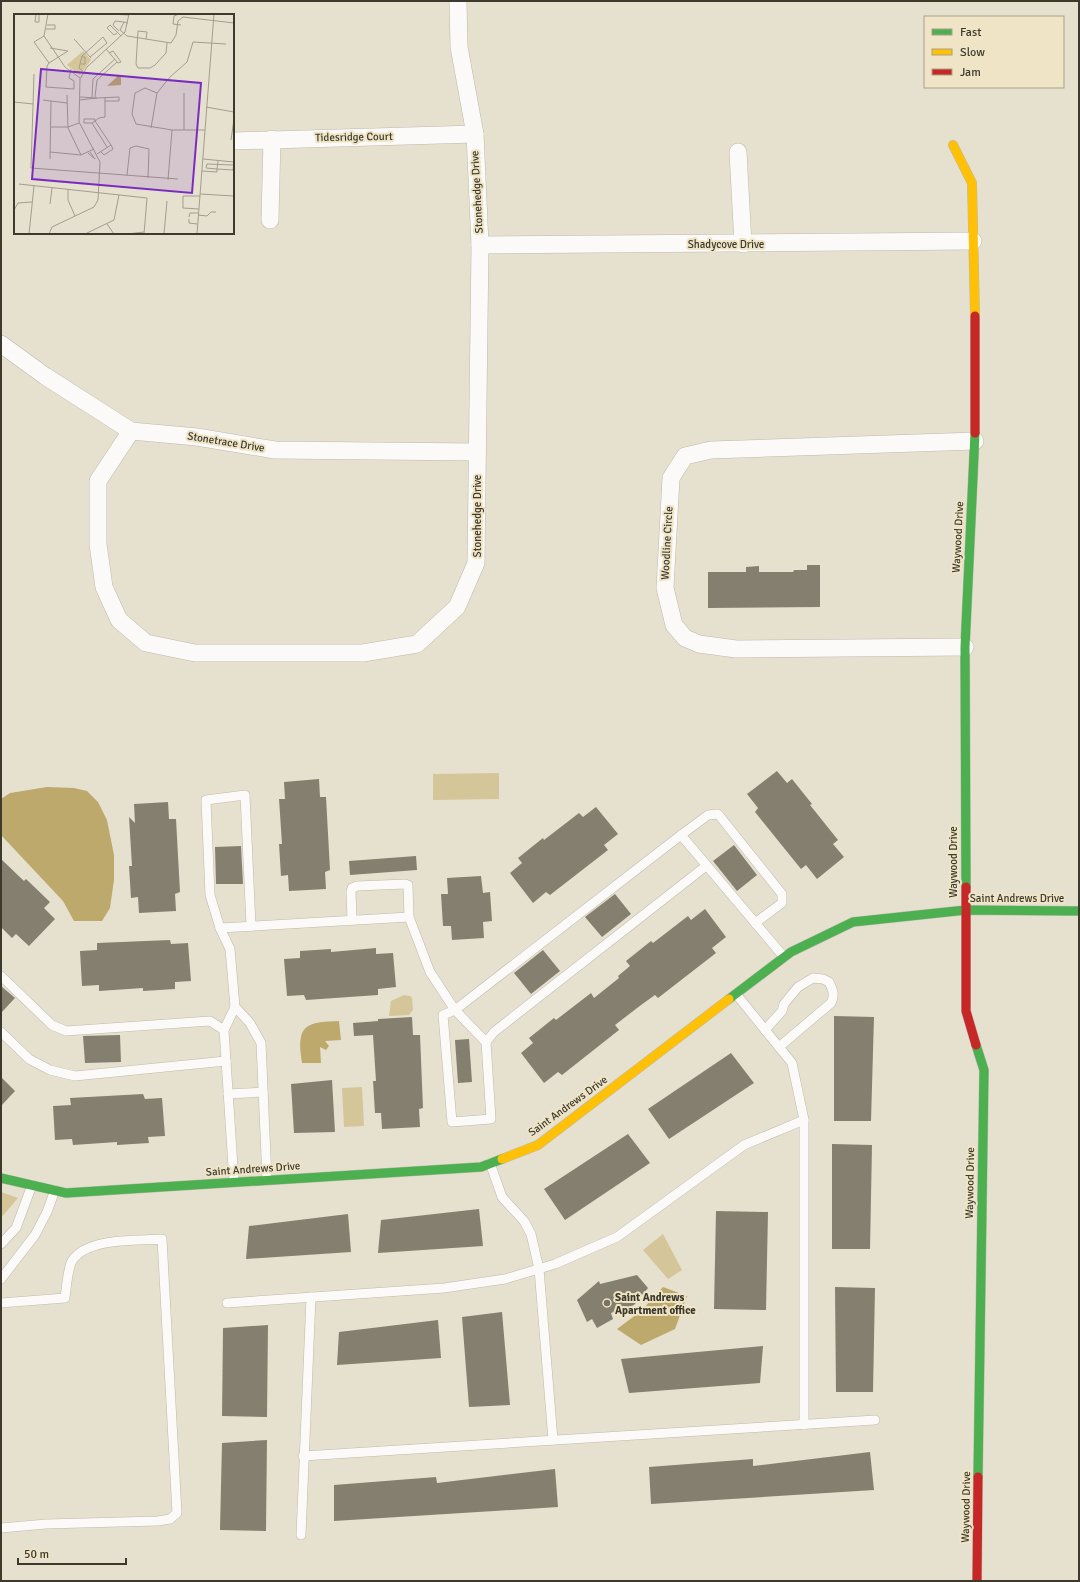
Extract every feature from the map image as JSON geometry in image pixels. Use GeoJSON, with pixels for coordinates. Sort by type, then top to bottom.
{"type":"FeatureCollection","features":[{"type":"Feature","properties":{"kind":"street","name":"Stonehedge Drive"},"geometry":{"type":"LineString","coordinates":[[131,431],[98,481],[98,544],[104,588],[119,620],[146,643],[195,653],[363,653],[417,644],[457,607],[476,563],[480,245],[474,134],[458,47],[458,1]]}},
{"type":"Feature","properties":{"kind":"street","name":"Tidesridge Court"},"geometry":{"type":"LineString","coordinates":[[234,141],[474,134]]}},
{"type":"Feature","properties":{"kind":"street"},"geometry":{"type":"LineString","coordinates":[[270,220],[272,139]]}},
{"type":"Feature","properties":{"kind":"street","name":"Waywood Drive"},"geometry":{"type":"LineString","coordinates":[[954,145],[972,183],[975,329],[975,441],[965,647],[966,1011],[984,1070],[977,1581]]}},
{"type":"Feature","properties":{"kind":"street"},"geometry":{"type":"LineString","coordinates":[[738,152],[743,244]]}},
{"type":"Feature","properties":{"kind":"street","name":"Shadycove Drive"},"geometry":{"type":"LineString","coordinates":[[480,245],[972,241]]}},
{"type":"Feature","properties":{"kind":"street","name":"Stonetrace Drive"},"geometry":{"type":"LineString","coordinates":[[1,344],[45,376],[131,431],[197,437],[275,450],[477,452]]}},
{"type":"Feature","properties":{"kind":"street","name":"Woodline Circle"},"geometry":{"type":"LineString","coordinates":[[965,647],[736,649],[698,644],[685,638],[674,625],[664,588],[671,478],[684,456],[711,450],[975,441]]}},
{"type":"Feature","properties":{"kind":"street","name":"Saint Andrews Drive"},"geometry":{"type":"LineString","coordinates":[[1,1178],[66,1193],[481,1167],[538,1145],[791,952],[853,922],[966,910],[1079,911]]}},
{"type":"Feature","properties":{"kind":"lane"},"geometry":{"type":"LineString","coordinates":[[234,1182],[224,1030],[236,1007],[230,949],[220,928],[210,895],[206,800],[245,795],[250,926]]}},
{"type":"Feature","properties":{"kind":"lane"},"geometry":{"type":"LineString","coordinates":[[352,920],[352,888],[357,886],[408,885],[409,917],[430,972],[455,1010],[486,1042],[491,1119],[452,1122],[443,1016],[455,1010],[708,815],[718,814],[782,894],[782,903],[755,923]]}},
{"type":"Feature","properties":{"kind":"lane"},"geometry":{"type":"LineString","coordinates":[[681,835],[784,957]]}},
{"type":"Feature","properties":{"kind":"lane"},"geometry":{"type":"LineString","coordinates":[[486,1042],[494,1032],[706,866]]}},
{"type":"Feature","properties":{"kind":"lane"},"geometry":{"type":"LineString","coordinates":[[220,928],[409,917]]}},
{"type":"Feature","properties":{"kind":"lane"},"geometry":{"type":"LineString","coordinates":[[1,976],[52,1025],[66,1031],[210,1021],[224,1030]]}},
{"type":"Feature","properties":{"kind":"lane"},"geometry":{"type":"LineString","coordinates":[[765,1030],[782,1011],[784,1004],[798,987],[813,978],[824,979],[829,982],[834,998],[831,1003],[779,1047]]}},
{"type":"Feature","properties":{"kind":"lane"},"geometry":{"type":"LineString","coordinates":[[736,994],[792,1063],[804,1120],[804,1425]]}},
{"type":"Feature","properties":{"kind":"lane"},"geometry":{"type":"LineString","coordinates":[[236,1007],[250,1023],[260,1043],[267,1180]]}},
{"type":"Feature","properties":{"kind":"lane"},"geometry":{"type":"LineString","coordinates":[[1,1032],[29,1059],[50,1070],[75,1076],[226,1061]]}},
{"type":"Feature","properties":{"kind":"lane"},"geometry":{"type":"LineString","coordinates":[[228,1094],[263,1092]]}},
{"type":"Feature","properties":{"kind":"lane"},"geometry":{"type":"LineString","coordinates":[[227,1303],[444,1288],[505,1280],[555,1264],[618,1237],[744,1145],[804,1120]]}},
{"type":"Feature","properties":{"kind":"lane"},"geometry":{"type":"LineString","coordinates":[[490,1163],[502,1197],[524,1221],[531,1234],[539,1269],[553,1440]]}},
{"type":"Feature","properties":{"kind":"lane"},"geometry":{"type":"LineString","coordinates":[[1,1244],[16,1228],[32,1185]]}},
{"type":"Feature","properties":{"kind":"lane"},"geometry":{"type":"LineString","coordinates":[[1,1279],[35,1234],[47,1212],[55,1190]]}},
{"type":"Feature","properties":{"kind":"lane"},"geometry":{"type":"LineString","coordinates":[[1,1302],[65,1298],[66,1285],[72,1261],[86,1248],[103,1243],[162,1240],[177,1513],[170,1519],[158,1521],[46,1524],[1,1528]]}},
{"type":"Feature","properties":{"kind":"lane"},"geometry":{"type":"LineString","coordinates":[[301,1535],[303,1456],[311,1297]]}},
{"type":"Feature","properties":{"kind":"lane"},"geometry":{"type":"LineString","coordinates":[[303,1456],[875,1420]]}},
{"type":"Feature","properties":{"kind":"shaded area"},"geometry":{"type":"Polygon","coordinates":[[[499,773],[499,799],[433,800],[433,774],[499,773]]]}},
{"type":"Feature","properties":{"kind":"shaded area"},"geometry":{"type":"Polygon","coordinates":[[[47,787],[74,788],[87,791],[98,802],[107,820],[114,855],[114,880],[110,908],[102,921],[74,921],[63,901],[1,835],[1,799],[10,793],[47,787]]]}},
{"type":"Feature","properties":{"kind":"shaded area"},"geometry":{"type":"Polygon","coordinates":[[[404,995],[412,998],[413,1010],[409,1015],[389,1016],[391,1001],[404,995]]]}},
{"type":"Feature","properties":{"kind":"shaded area"},"geometry":{"type":"Polygon","coordinates":[[[339,1021],[341,1040],[325,1041],[329,1046],[326,1050],[320,1047],[321,1063],[302,1063],[300,1040],[306,1027],[316,1023],[339,1021]]]}},
{"type":"Feature","properties":{"kind":"shaded area"},"geometry":{"type":"Polygon","coordinates":[[[362,1087],[364,1126],[344,1127],[342,1088],[362,1087]]]}},
{"type":"Feature","properties":{"kind":"shaded area"},"geometry":{"type":"Polygon","coordinates":[[[1,1192],[18,1198],[1,1218],[1,1192]]]}},
{"type":"Feature","properties":{"kind":"shaded area"},"geometry":{"type":"Polygon","coordinates":[[[663,1234],[682,1270],[668,1279],[643,1250],[663,1234]]]}},
{"type":"Feature","properties":{"kind":"shaded area"},"geometry":{"type":"Polygon","coordinates":[[[663,1287],[687,1296],[675,1329],[641,1345],[617,1329],[641,1311],[663,1287]]]}},
{"type":"Feature","properties":{"kind":"building"},"geometry":{"type":"Polygon","coordinates":[[[807,565],[820,565],[820,607],[708,608],[708,572],[746,572],[746,567],[759,566],[759,572],[793,572],[794,570],[807,570],[807,565]]]}},
{"type":"Feature","properties":{"kind":"building"},"geometry":{"type":"Polygon","coordinates":[[[777,771],[787,783],[792,779],[812,804],[810,805],[838,840],[833,844],[844,857],[817,879],[806,865],[801,869],[755,812],[758,808],[747,794],[777,771]]]}},
{"type":"Feature","properties":{"kind":"building"},"geometry":{"type":"Polygon","coordinates":[[[319,779],[320,797],[326,797],[330,870],[325,872],[326,889],[289,891],[288,875],[281,876],[279,844],[282,844],[279,799],[285,799],[284,782],[319,779]]]}},
{"type":"Feature","properties":{"kind":"building"},"geometry":{"type":"Polygon","coordinates":[[[168,802],[169,819],[176,819],[180,892],[175,894],[176,911],[139,913],[138,897],[131,898],[129,866],[132,866],[129,817],[135,823],[134,804],[168,802]]]}},
{"type":"Feature","properties":{"kind":"building"},"geometry":{"type":"Polygon","coordinates":[[[596,807],[618,834],[604,845],[608,850],[550,895],[546,892],[533,903],[510,873],[522,863],[518,858],[543,838],[544,840],[579,813],[583,817],[596,807]]]}},
{"type":"Feature","properties":{"kind":"building"},"geometry":{"type":"Polygon","coordinates":[[[734,845],[757,875],[737,891],[713,861],[734,845]]]}},
{"type":"Feature","properties":{"kind":"building"},"geometry":{"type":"Polygon","coordinates":[[[241,846],[243,884],[216,884],[215,847],[241,846]]]}},
{"type":"Feature","properties":{"kind":"building"},"geometry":{"type":"Polygon","coordinates":[[[416,856],[417,870],[350,875],[349,861],[416,856]]]}},
{"type":"Feature","properties":{"kind":"building"},"geometry":{"type":"Polygon","coordinates":[[[1,859],[24,881],[26,879],[50,902],[44,908],[55,919],[29,946],[16,934],[12,938],[1,927],[1,859]]]}},
{"type":"Feature","properties":{"kind":"building"},"geometry":{"type":"Polygon","coordinates":[[[481,876],[483,893],[490,892],[492,921],[483,922],[484,938],[452,940],[451,926],[443,926],[441,894],[448,894],[447,878],[481,876]]]}},
{"type":"Feature","properties":{"kind":"building"},"geometry":{"type":"Polygon","coordinates":[[[615,894],[631,914],[602,937],[585,917],[615,894]]]}},
{"type":"Feature","properties":{"kind":"building"},"geometry":{"type":"Polygon","coordinates":[[[705,909],[726,937],[712,948],[716,953],[658,998],[655,995],[615,1025],[619,1030],[562,1075],[558,1072],[544,1083],[521,1053],[533,1043],[529,1038],[554,1018],[556,1020],[591,993],[594,998],[619,978],[618,976],[630,966],[626,961],[651,941],[653,943],[688,916],[691,920],[705,909]]]}},
{"type":"Feature","properties":{"kind":"building"},"geometry":{"type":"Polygon","coordinates":[[[170,940],[171,944],[188,943],[191,981],[175,982],[175,989],[143,991],[143,988],[99,991],[99,985],[82,986],[80,951],[97,950],[97,943],[170,940]]]}},
{"type":"Feature","properties":{"kind":"building"},"geometry":{"type":"Polygon","coordinates":[[[376,948],[376,954],[393,953],[396,987],[378,989],[378,995],[306,1000],[304,995],[287,996],[284,959],[300,958],[300,951],[331,949],[331,952],[376,948]]]}},
{"type":"Feature","properties":{"kind":"building"},"geometry":{"type":"Polygon","coordinates":[[[543,950],[560,971],[531,994],[514,973],[543,950]]]}},
{"type":"Feature","properties":{"kind":"building"},"geometry":{"type":"Polygon","coordinates":[[[1,986],[15,998],[1,1013],[1,986]]]}},
{"type":"Feature","properties":{"kind":"building"},"geometry":{"type":"Polygon","coordinates":[[[834,1016],[874,1017],[871,1121],[834,1121],[834,1016]]]}},
{"type":"Feature","properties":{"kind":"building"},"geometry":{"type":"Polygon","coordinates":[[[412,1017],[413,1035],[420,1035],[423,1108],[419,1109],[420,1127],[382,1129],[381,1113],[375,1113],[373,1081],[376,1081],[373,1035],[354,1036],[353,1023],[378,1021],[378,1019],[412,1017]]]}},
{"type":"Feature","properties":{"kind":"building"},"geometry":{"type":"Polygon","coordinates":[[[120,1035],[121,1062],[85,1063],[83,1036],[120,1035]]]}},
{"type":"Feature","properties":{"kind":"building"},"geometry":{"type":"Polygon","coordinates":[[[469,1039],[472,1082],[458,1083],[455,1040],[469,1039]]]}},
{"type":"Feature","properties":{"kind":"building"},"geometry":{"type":"Polygon","coordinates":[[[731,1053],[754,1083],[669,1139],[648,1109],[731,1053]]]}},
{"type":"Feature","properties":{"kind":"building"},"geometry":{"type":"Polygon","coordinates":[[[1,1077],[15,1091],[1,1106],[1,1077]]]}},
{"type":"Feature","properties":{"kind":"building"},"geometry":{"type":"Polygon","coordinates":[[[332,1080],[335,1132],[294,1133],[291,1084],[332,1080]]]}},
{"type":"Feature","properties":{"kind":"building"},"geometry":{"type":"Polygon","coordinates":[[[143,1094],[145,1099],[162,1098],[165,1136],[148,1137],[149,1143],[117,1145],[117,1142],[73,1145],[72,1139],[55,1140],[53,1106],[71,1105],[70,1098],[143,1094]]]}},
{"type":"Feature","properties":{"kind":"building"},"geometry":{"type":"Polygon","coordinates":[[[628,1134],[650,1163],[565,1220],[544,1189],[628,1134]]]}},
{"type":"Feature","properties":{"kind":"building"},"geometry":{"type":"Polygon","coordinates":[[[832,1144],[872,1145],[870,1249],[832,1249],[832,1144]]]}},
{"type":"Feature","properties":{"kind":"building"},"geometry":{"type":"Polygon","coordinates":[[[479,1209],[483,1246],[378,1253],[381,1220],[479,1209]]]}},
{"type":"Feature","properties":{"kind":"building"},"geometry":{"type":"Polygon","coordinates":[[[716,1211],[768,1212],[766,1310],[714,1309],[716,1211]]]}},
{"type":"Feature","properties":{"kind":"building"},"geometry":{"type":"Polygon","coordinates":[[[348,1214],[351,1252],[246,1259],[249,1226],[348,1214]]]}},
{"type":"Feature","properties":{"kind":"building","name":"Saint Andrews Apartment office"},"geometry":{"type":"Polygon","coordinates":[[[637,1275],[648,1288],[634,1305],[611,1313],[613,1319],[597,1328],[592,1319],[587,1322],[577,1300],[599,1281],[600,1284],[637,1275]]]}},
{"type":"Feature","properties":{"kind":"building"},"geometry":{"type":"Polygon","coordinates":[[[835,1287],[875,1288],[873,1392],[836,1392],[835,1287]]]}},
{"type":"Feature","properties":{"kind":"building"},"geometry":{"type":"Polygon","coordinates":[[[502,1312],[510,1405],[469,1407],[462,1317],[502,1312]]]}},
{"type":"Feature","properties":{"kind":"building"},"geometry":{"type":"Polygon","coordinates":[[[438,1320],[441,1358],[337,1365],[339,1332],[438,1320]]]}},
{"type":"Feature","properties":{"kind":"building"},"geometry":{"type":"Polygon","coordinates":[[[268,1325],[267,1417],[222,1416],[223,1328],[268,1325]]]}},
{"type":"Feature","properties":{"kind":"building"},"geometry":{"type":"Polygon","coordinates":[[[763,1346],[760,1383],[629,1393],[621,1359],[763,1346]]]}},
{"type":"Feature","properties":{"kind":"building"},"geometry":{"type":"Polygon","coordinates":[[[267,1440],[266,1531],[220,1530],[222,1443],[267,1440]]]}},
{"type":"Feature","properties":{"kind":"building"},"geometry":{"type":"Polygon","coordinates":[[[870,1452],[874,1490],[651,1504],[649,1467],[753,1459],[753,1466],[870,1452]]]}},
{"type":"Feature","properties":{"kind":"building"},"geometry":{"type":"Polygon","coordinates":[[[555,1469],[558,1507],[334,1521],[334,1485],[436,1477],[437,1483],[555,1469]]]}},
{"type":"Feature","properties":{"kind":"traffic: fast"},"geometry":{"type":"LineString","coordinates":[[966,887],[965,647],[975,433]]}},
{"type":"Feature","properties":{"kind":"traffic: fast"},"geometry":{"type":"LineString","coordinates":[[729,999],[791,952],[853,922],[966,910],[1079,911]]}},
{"type":"Feature","properties":{"kind":"traffic: fast"},"geometry":{"type":"LineString","coordinates":[[976,1045],[984,1070],[978,1477]]}},
{"type":"Feature","properties":{"kind":"traffic: fast"},"geometry":{"type":"LineString","coordinates":[[1,1178],[66,1193],[481,1167],[502,1159]]}},
{"type":"Feature","properties":{"kind":"traffic: slow"},"geometry":{"type":"LineString","coordinates":[[953,145],[972,183],[975,316]]}},
{"type":"Feature","properties":{"kind":"traffic: slow"},"geometry":{"type":"LineString","coordinates":[[502,1159],[538,1145],[729,999]]}},
{"type":"Feature","properties":{"kind":"traffic: jam"},"geometry":{"type":"LineString","coordinates":[[975,316],[975,433]]}},
{"type":"Feature","properties":{"kind":"traffic: jam"},"geometry":{"type":"LineString","coordinates":[[966,887],[966,1011],[976,1045]]}},
{"type":"Feature","properties":{"kind":"traffic: jam"},"geometry":{"type":"LineString","coordinates":[[977,1581],[978,1477]]}},
{"type":"Feature","properties":{"kind":"place","name":"Saint Andrews Apartment office"},"geometry":{"type":"Point","coordinates":[607,1303]}}]}
